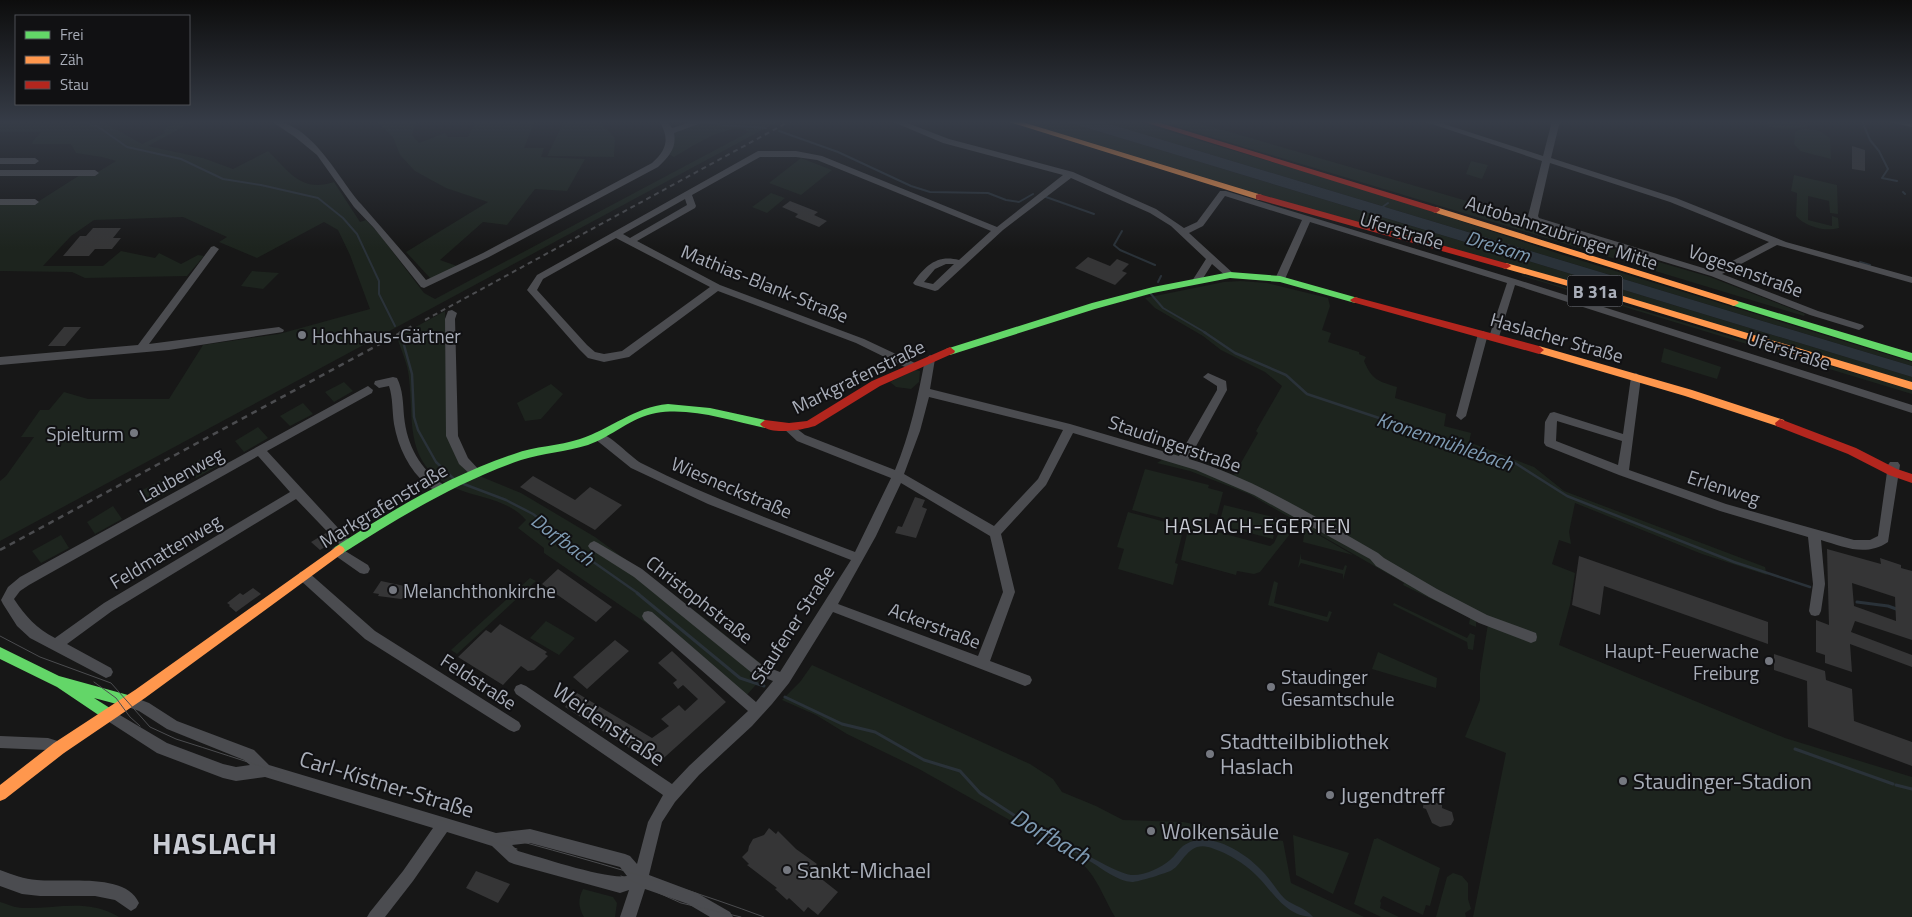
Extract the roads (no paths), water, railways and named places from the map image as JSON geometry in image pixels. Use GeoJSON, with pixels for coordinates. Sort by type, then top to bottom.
{"type":"FeatureCollection","features":[{"type":"Feature","properties":{"kind":"main road","name":"B 31a"},"geometry":{"type":"LineString","coordinates":[[1150,164],[1304,211],[1617,297],[1912,386]]}},
{"type":"Feature","properties":{"kind":"main road","name":"Autobahnzubringer Mitte"},"geometry":{"type":"LineString","coordinates":[[1287,164],[1398,197],[1656,280],[1912,357]]}},
{"type":"Feature","properties":{"kind":"main road"},"geometry":{"type":"LineString","coordinates":[[1495,229],[1534,237],[1912,350]]}},
{"type":"Feature","properties":{"kind":"main road"},"geometry":{"type":"LineString","coordinates":[[1441,250],[1477,265],[1912,400]]}},
{"type":"Feature","properties":{"kind":"main road","name":"Haslacher Straße"},"geometry":{"type":"LineString","coordinates":[[1225,276],[1280,279],[1636,377],[1770,420],[1893,468],[1912,479]]}},
{"type":"Feature","properties":{"kind":"main road","name":"Markgrafenstraße"},"geometry":{"type":"LineString","coordinates":[[0,794],[59,748],[342,548],[445,485],[475,472],[522,455],[584,442],[646,411],[668,408],[696,410],[788,428],[814,422],[865,389],[911,366],[930,359],[1092,306],[1154,290],[1225,276]]}},
{"type":"Feature","properties":{"kind":"main road","name":"Haslacher Straße"},"geometry":{"type":"LineString","coordinates":[[1893,468],[1912,471]]}},
{"type":"Feature","properties":{"kind":"main road"},"geometry":{"type":"LineString","coordinates":[[0,653],[56,681],[108,714]]}},
{"type":"Feature","properties":{"kind":"main road"},"geometry":{"type":"LineString","coordinates":[[56,681],[128,701]]}},
{"type":"Feature","properties":{"kind":"street"},"geometry":{"type":"LineString","coordinates":[[23,173],[32,164]]}},
{"type":"Feature","properties":{"kind":"street"},"geometry":{"type":"LineString","coordinates":[[328,164],[357,205],[377,226],[424,285],[478,259],[657,164]]}},
{"type":"Feature","properties":{"kind":"street"},"geometry":{"type":"LineString","coordinates":[[717,287],[625,354],[604,358],[592,355],[532,290],[540,277],[741,164]]}},
{"type":"Feature","properties":{"kind":"street"},"geometry":{"type":"LineString","coordinates":[[835,164],[997,230]]}},
{"type":"Feature","properties":{"kind":"street"},"geometry":{"type":"LineString","coordinates":[[1032,164],[1070,174],[1153,211],[1183,232],[1225,276]]}},
{"type":"Feature","properties":{"kind":"street","name":"Vogesenstraße"},"geometry":{"type":"LineString","coordinates":[[1547,164],[1533,216],[1535,220],[1714,274],[1814,313],[1859,327]]}},
{"type":"Feature","properties":{"kind":"street"},"geometry":{"type":"LineString","coordinates":[[1565,164],[1686,204],[1776,242],[1912,280]]}},
{"type":"Feature","properties":{"kind":"street"},"geometry":{"type":"LineString","coordinates":[[0,173],[95,173]]}},
{"type":"Feature","properties":{"kind":"street"},"geometry":{"type":"LineString","coordinates":[[960,263],[997,230],[1070,174]]}},
{"type":"Feature","properties":{"kind":"street","name":"Uferstraße"},"geometry":{"type":"LineString","coordinates":[[1183,232],[1200,224],[1223,193],[1512,281],[1912,409]]}},
{"type":"Feature","properties":{"kind":"street","name":"Mathias-Blank-Straße"},"geometry":{"type":"LineString","coordinates":[[629,242],[692,206],[688,195]]}},
{"type":"Feature","properties":{"kind":"street"},"geometry":{"type":"LineString","coordinates":[[0,202],[35,202]]}},
{"type":"Feature","properties":{"kind":"street"},"geometry":{"type":"LineString","coordinates":[[1280,279],[1307,218]]}},
{"type":"Feature","properties":{"kind":"street","name":"Mathias-Blank-Straße"},"geometry":{"type":"LineString","coordinates":[[617,235],[717,287],[860,341],[911,366]]}},
{"type":"Feature","properties":{"kind":"street"},"geometry":{"type":"LineString","coordinates":[[1714,274],[1776,242]]}},
{"type":"Feature","properties":{"kind":"street"},"geometry":{"type":"LineString","coordinates":[[141,348],[214,249]]}},
{"type":"Feature","properties":{"kind":"street"},"geometry":{"type":"LineString","coordinates":[[1197,281],[1208,259]]}},
{"type":"Feature","properties":{"kind":"street"},"geometry":{"type":"LineString","coordinates":[[1461,416],[1489,336],[1512,281]]}},
{"type":"Feature","properties":{"kind":"street"},"geometry":{"type":"LineString","coordinates":[[452,313],[450,319],[452,436],[463,461],[475,472]]}},
{"type":"Feature","properties":{"kind":"street"},"geometry":{"type":"LineString","coordinates":[[0,361],[78,356],[169,346],[279,330]]}},
{"type":"Feature","properties":{"kind":"street"},"geometry":{"type":"LineString","coordinates":[[888,355],[888,361],[896,374]]}},
{"type":"Feature","properties":{"kind":"street","name":"Staufener Straße"},"geometry":{"type":"LineString","coordinates":[[628,917],[657,818],[674,794],[697,769],[758,711],[777,687],[830,606],[858,558],[899,476],[916,429],[925,392],[930,359]]}},
{"type":"Feature","properties":{"kind":"street"},"geometry":{"type":"LineString","coordinates":[[1182,461],[1222,390],[1222,384],[1208,377]]}},
{"type":"Feature","properties":{"kind":"street"},"geometry":{"type":"LineString","coordinates":[[1623,472],[1636,377]]}},
{"type":"Feature","properties":{"kind":"street"},"geometry":{"type":"LineString","coordinates":[[379,384],[393,380],[398,392],[401,431],[417,469],[432,483],[445,485]]}},
{"type":"Feature","properties":{"kind":"street","name":"Laubenweg"},"geometry":{"type":"LineString","coordinates":[[56,645],[35,634],[22,622],[8,600],[12,591],[28,579],[368,390]]}},
{"type":"Feature","properties":{"kind":"street","name":"Staudingerstraße"},"geometry":{"type":"LineString","coordinates":[[925,392],[1070,428],[1182,461],[1258,492],[1374,556],[1380,562],[1432,593],[1483,619],[1531,637]]}},
{"type":"Feature","properties":{"kind":"street","name":"Erlenweg"},"geometry":{"type":"LineString","coordinates":[[1627,439],[1554,416],[1550,422],[1550,443],[1623,472],[1724,508],[1854,545],[1867,546],[1884,539],[1893,468]]}},
{"type":"Feature","properties":{"kind":"street"},"geometry":{"type":"LineString","coordinates":[[788,428],[801,438],[899,476],[995,533],[1009,592],[982,664]]}},
{"type":"Feature","properties":{"kind":"street"},"geometry":{"type":"LineString","coordinates":[[995,533],[1042,482],[1070,428]]}},
{"type":"Feature","properties":{"kind":"street","name":"Wiesneckstraße"},"geometry":{"type":"LineString","coordinates":[[599,436],[636,465],[712,501],[858,558]]}},
{"type":"Feature","properties":{"kind":"street"},"geometry":{"type":"LineString","coordinates":[[259,450],[342,548],[364,569]]}},
{"type":"Feature","properties":{"kind":"street","name":"Feldmattenweg"},"geometry":{"type":"LineString","coordinates":[[56,645],[108,607],[297,493]]}},
{"type":"Feature","properties":{"kind":"street"},"geometry":{"type":"LineString","coordinates":[[1814,534],[1819,584],[1815,611]]}},
{"type":"Feature","properties":{"kind":"street","name":"Christophstraße"},"geometry":{"type":"LineString","coordinates":[[594,546],[650,583],[757,668],[777,687]]}},
{"type":"Feature","properties":{"kind":"street","name":"Feldstraße"},"geometry":{"type":"LineString","coordinates":[[304,576],[370,634],[514,726]]}},
{"type":"Feature","properties":{"kind":"street","name":"Ackerstraße"},"geometry":{"type":"LineString","coordinates":[[830,606],[1025,680]]}},
{"type":"Feature","properties":{"kind":"street"},"geometry":{"type":"LineString","coordinates":[[648,616],[758,711]]}},
{"type":"Feature","properties":{"kind":"street"},"geometry":{"type":"LineString","coordinates":[[56,645],[106,672]]}},
{"type":"Feature","properties":{"kind":"street","name":"Weidenstraße"},"geometry":{"type":"LineString","coordinates":[[521,690],[674,794]]}},
{"type":"Feature","properties":{"kind":"street","name":"Carl-Kistner-Straße"},"geometry":{"type":"LineString","coordinates":[[128,701],[144,707],[172,725],[249,755],[265,770]]}},
{"type":"Feature","properties":{"kind":"street","name":"Carl-Kistner-Straße"},"geometry":{"type":"LineString","coordinates":[[108,714],[162,748],[223,771],[236,774],[265,770],[496,840],[530,836],[625,861],[640,880],[692,898],[725,917]]}},
{"type":"Feature","properties":{"kind":"street"},"geometry":{"type":"LineString","coordinates":[[0,742],[48,744],[59,748]]}},
{"type":"Feature","properties":{"kind":"street"},"geometry":{"type":"LineString","coordinates":[[375,917],[408,876],[444,825]]}},
{"type":"Feature","properties":{"kind":"street","name":"Carl-Kistner-Straße"},"geometry":{"type":"LineString","coordinates":[[496,840],[514,857],[585,877],[620,885],[640,880]]}},
{"type":"Feature","properties":{"kind":"street"},"geometry":{"type":"LineString","coordinates":[[0,878],[22,886],[40,888],[95,888],[118,893],[131,903]]}},
{"type":"Feature","properties":{"kind":"water","name":"Dreisam"},"geometry":{"type":"Polygon","coordinates":[[[1206,164],[1242,164],[1912,366],[1912,377],[1206,164]]]}},
{"type":"Feature","properties":{"kind":"water"},"geometry":{"type":"Polygon","coordinates":[[[1040,827],[1099,862],[1131,875],[1147,873],[1157,869],[1170,860],[1183,846],[1193,841],[1215,841],[1247,857],[1266,875],[1285,899],[1307,911],[1313,917],[1304,916],[1288,909],[1247,867],[1228,855],[1208,847],[1201,846],[1191,850],[1172,870],[1132,882],[1116,877],[1038,832],[1040,827]]]}},
{"type":"Feature","properties":{"kind":"waterway","name":"Dorfbach"},"geometry":{"type":"LineString","coordinates":[[191,164],[223,179],[261,185],[318,198],[343,218],[357,234],[379,281],[379,294],[395,326]]}},
{"type":"Feature","properties":{"kind":"waterway","name":"Kronenmühlebach"},"geometry":{"type":"LineString","coordinates":[[863,164],[911,186],[930,192],[988,193],[1006,200],[1019,202],[1033,194]]}},
{"type":"Feature","properties":{"kind":"waterway"},"geometry":{"type":"LineString","coordinates":[[1885,164],[1888,169],[1882,178],[1897,181]]}},
{"type":"Feature","properties":{"kind":"waterway","name":"Kronenmühlebach"},"geometry":{"type":"LineString","coordinates":[[1046,197],[1094,214]]}},
{"type":"Feature","properties":{"kind":"waterway"},"geometry":{"type":"LineString","coordinates":[[1381,208],[1388,203]]}},
{"type":"Feature","properties":{"kind":"waterway","name":"Kronenmühlebach"},"geometry":{"type":"LineString","coordinates":[[1122,231],[1114,245],[1120,250],[1155,265]]}},
{"type":"Feature","properties":{"kind":"waterway"},"geometry":{"type":"LineString","coordinates":[[1860,262],[1870,265]]}},
{"type":"Feature","properties":{"kind":"waterway","name":"Kronenmühlebach"},"geometry":{"type":"LineString","coordinates":[[1158,282],[1161,276]]}},
{"type":"Feature","properties":{"kind":"waterway","name":"Kronenmühlebach"},"geometry":{"type":"LineString","coordinates":[[1150,293],[1163,308],[1206,333]]}},
{"type":"Feature","properties":{"kind":"waterway","name":"Kronenmühlebach"},"geometry":{"type":"LineString","coordinates":[[1204,332],[1235,353],[1286,375],[1307,394],[1409,428],[1427,432],[1462,448],[1480,451],[1515,463],[1567,496],[1734,562],[1810,587]]}},
{"type":"Feature","properties":{"kind":"waterway","name":"Dorfbach"},"geometry":{"type":"LineString","coordinates":[[402,338],[412,374],[414,417],[418,430],[436,462],[454,479]]}},
{"type":"Feature","properties":{"kind":"waterway","name":"Dorfbach"},"geometry":{"type":"LineString","coordinates":[[461,483],[506,500],[533,514],[548,525],[562,540],[639,594]]}},
{"type":"Feature","properties":{"kind":"waterway","name":"Dorfbach"},"geometry":{"type":"LineString","coordinates":[[637,593],[740,678],[764,686]]}},
{"type":"Feature","properties":{"kind":"waterway","name":"Kronenmühlebach"},"geometry":{"type":"LineString","coordinates":[[1857,602],[1888,606],[1899,610]]}},
{"type":"Feature","properties":{"kind":"waterway","name":"Dorfbach"},"geometry":{"type":"LineString","coordinates":[[785,697],[842,724],[875,732],[924,760],[960,771],[980,793],[1040,832]]}},
{"type":"Feature","properties":{"kind":"waterway"},"geometry":{"type":"LineString","coordinates":[[1795,749],[1893,784]]}},
{"type":"Feature","properties":{"kind":"waterway"},"geometry":{"type":"LineString","coordinates":[[1896,785],[1912,789]]}},
{"type":"Feature","properties":{"kind":"tram line"},"geometry":{"type":"LineString","coordinates":[[0,636],[40,657],[111,683],[150,727],[176,739],[386,805],[671,885],[764,917]]}},
{"type":"Feature","properties":{"kind":"tram line"},"geometry":{"type":"LineString","coordinates":[[94,682],[116,698],[130,717],[140,726]]}},
{"type":"Feature","properties":{"kind":"tram line"},"geometry":{"type":"LineString","coordinates":[[450,830],[517,849]]}},
{"type":"Feature","properties":{"kind":"tram line"},"geometry":{"type":"LineString","coordinates":[[621,876],[681,903],[741,917]]}},
{"type":"Feature","properties":{"kind":"railway"},"geometry":{"type":"LineString","coordinates":[[425,320],[712,164]]}},
{"type":"Feature","properties":{"kind":"railway"},"geometry":{"type":"LineString","coordinates":[[399,333],[414,325]]}},
{"type":"Feature","properties":{"kind":"railway"},"geometry":{"type":"LineString","coordinates":[[0,550],[402,332]]}},
{"type":"Feature","properties":{"kind":"place","name":"Hochhaus-Gärtner"},"geometry":{"type":"Point","coordinates":[302,335]}},
{"type":"Feature","properties":{"kind":"place","name":"Spielturm"},"geometry":{"type":"Point","coordinates":[134,433]}},
{"type":"Feature","properties":{"kind":"place","name":"Melanchthonkirche"},"geometry":{"type":"Point","coordinates":[393,590]}},
{"type":"Feature","properties":{"kind":"place","name":"Haupt-Feuerwache Freiburg"},"geometry":{"type":"Point","coordinates":[1769,661]}},
{"type":"Feature","properties":{"kind":"place","name":"Staudinger Gesamtschule"},"geometry":{"type":"Point","coordinates":[1271,687]}},
{"type":"Feature","properties":{"kind":"place","name":"Stadtteilbibliothek Haslach"},"geometry":{"type":"Point","coordinates":[1210,754]}},
{"type":"Feature","properties":{"kind":"place","name":"Staudinger-Stadion"},"geometry":{"type":"Point","coordinates":[1623,781]}},
{"type":"Feature","properties":{"kind":"place","name":"Jugendtreff"},"geometry":{"type":"Point","coordinates":[1330,795]}},
{"type":"Feature","properties":{"kind":"place","name":"Wolkensäule"},"geometry":{"type":"Point","coordinates":[1151,831]}},
{"type":"Feature","properties":{"kind":"place","name":"Sankt-Michael"},"geometry":{"type":"Point","coordinates":[787,870]}},
{"type":"Feature","properties":{"kind":"district","name":"HASLACH-EGERTEN"},"geometry":{"type":"Point","coordinates":[1258,525]}},
{"type":"Feature","properties":{"kind":"district","name":"HASLACH"},"geometry":{"type":"Point","coordinates":[215,843]}}]}
